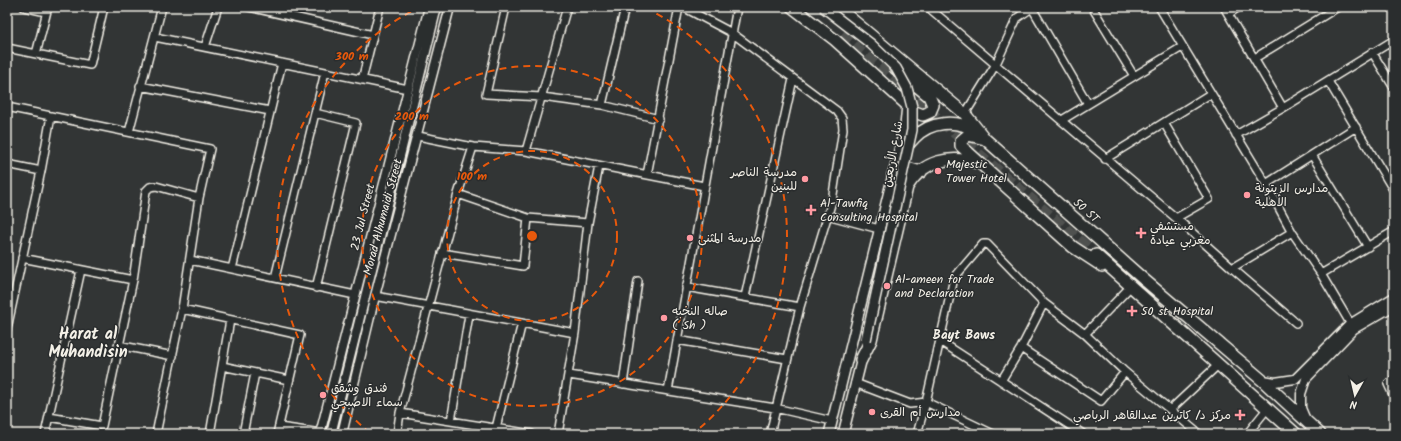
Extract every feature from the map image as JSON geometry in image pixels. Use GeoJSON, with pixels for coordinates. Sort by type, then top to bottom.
{"type":"FeatureCollection","features":[{"type":"Feature","properties":{"kind":"main road"},"geometry":{"type":"LineString","coordinates":[[792,7],[835,40],[915,112],[923,115],[930,112],[933,105],[929,96],[818,7]]}},
{"type":"Feature","properties":{"kind":"main road"},"geometry":{"type":"LineString","coordinates":[[804,7],[841,35]]}},
{"type":"Feature","properties":{"kind":"main road","name":"شارع الأربعين"},"geometry":{"type":"LineString","coordinates":[[823,7],[871,44],[896,68],[907,88],[912,107],[912,130],[861,360]]}},
{"type":"Feature","properties":{"kind":"main road","name":"50 ST"},"geometry":{"type":"LineString","coordinates":[[837,7],[965,114],[982,136],[1142,278],[1262,380],[1320,434]]}},
{"type":"Feature","properties":{"kind":"main road","name":"شارع الأربعين"},"geometry":{"type":"LineString","coordinates":[[829,434],[905,126],[907,105],[900,97]]}},
{"type":"Feature","properties":{"kind":"main road"},"geometry":{"type":"LineString","coordinates":[[921,172],[907,168],[897,160],[914,138],[930,127],[944,122],[959,123],[982,136]]}},
{"type":"Feature","properties":{"kind":"main road"},"geometry":{"type":"LineString","coordinates":[[982,136],[968,136],[961,141],[962,150],[978,162],[1073,247],[1089,259],[1116,275]]}},
{"type":"Feature","properties":{"kind":"main road"},"geometry":{"type":"LineString","coordinates":[[843,434],[861,360],[871,340],[905,193],[910,182],[921,172],[941,160],[965,159],[978,162]]}},
{"type":"Feature","properties":{"kind":"main road"},"geometry":{"type":"LineString","coordinates":[[894,175],[898,172],[904,172],[909,176],[910,182]]}},
{"type":"Feature","properties":{"kind":"main road"},"geometry":{"type":"LineString","coordinates":[[1096,255],[1116,275],[1296,434]]}},
{"type":"Feature","properties":{"kind":"street"},"geometry":{"type":"LineString","coordinates":[[24,7],[47,10],[36,54]]}},
{"type":"Feature","properties":{"kind":"street"},"geometry":{"type":"LineString","coordinates":[[7,48],[90,65],[104,7]]}},
{"type":"Feature","properties":{"kind":"street"},"geometry":{"type":"LineString","coordinates":[[129,132],[162,7]]}},
{"type":"Feature","properties":{"kind":"street"},"geometry":{"type":"LineString","coordinates":[[205,47],[218,7]]}},
{"type":"Feature","properties":{"kind":"street"},"geometry":{"type":"LineString","coordinates":[[249,7],[373,35]]}},
{"type":"Feature","properties":{"kind":"street"},"geometry":{"type":"LineString","coordinates":[[362,80],[380,7]]}},
{"type":"Feature","properties":{"kind":"street","name":"23 Jul Street"},"geometry":{"type":"LineString","coordinates":[[320,433],[429,7]]}},
{"type":"Feature","properties":{"kind":"street"},"geometry":{"type":"LineString","coordinates":[[331,434],[437,7]]}},
{"type":"Feature","properties":{"kind":"street","name":"Morad Alhumaidi Street"},"geometry":{"type":"LineString","coordinates":[[342,434],[375,296],[418,136],[450,7]]}},
{"type":"Feature","properties":{"kind":"street"},"geometry":{"type":"LineString","coordinates":[[506,7],[486,94],[542,97],[602,105],[659,119]]}},
{"type":"Feature","properties":{"kind":"street"},"geometry":{"type":"LineString","coordinates":[[526,151],[568,7]]}},
{"type":"Feature","properties":{"kind":"street"},"geometry":{"type":"LineString","coordinates":[[602,105],[625,7]]}},
{"type":"Feature","properties":{"kind":"street"},"geometry":{"type":"LineString","coordinates":[[647,175],[659,119],[679,7]]}},
{"type":"Feature","properties":{"kind":"street"},"geometry":{"type":"LineString","coordinates":[[683,7],[732,33],[837,111],[842,118],[843,128],[832,201],[800,307],[770,434]]}},
{"type":"Feature","properties":{"kind":"street"},"geometry":{"type":"LineString","coordinates":[[668,391],[737,7]]}},
{"type":"Feature","properties":{"kind":"street"},"geometry":{"type":"LineString","coordinates":[[929,7],[1062,120],[1105,159],[1176,218],[1296,323]]}},
{"type":"Feature","properties":{"kind":"street"},"geometry":{"type":"LineString","coordinates":[[965,114],[996,64],[1017,18],[1032,7],[1088,104]]}},
{"type":"Feature","properties":{"kind":"street"},"geometry":{"type":"LineString","coordinates":[[1092,7],[1134,76]]}},
{"type":"Feature","properties":{"kind":"street"},"geometry":{"type":"LineString","coordinates":[[1158,7],[1266,184],[1292,232],[1321,274],[1352,327]]}},
{"type":"Feature","properties":{"kind":"street"},"geometry":{"type":"LineString","coordinates":[[1239,7],[1226,10],[1284,108]]}},
{"type":"Feature","properties":{"kind":"street"},"geometry":{"type":"LineString","coordinates":[[1255,58],[1338,7]]}},
{"type":"Feature","properties":{"kind":"street"},"geometry":{"type":"LineString","coordinates":[[155,37],[408,89]]}},
{"type":"Feature","properties":{"kind":"street"},"geometry":{"type":"LineString","coordinates":[[1236,135],[1284,108],[1372,52],[1394,40]]}},
{"type":"Feature","properties":{"kind":"street"},"geometry":{"type":"LineString","coordinates":[[1062,120],[1182,47]]}},
{"type":"Feature","properties":{"kind":"street"},"geometry":{"type":"LineString","coordinates":[[1372,52],[1394,88]]}},
{"type":"Feature","properties":{"kind":"street"},"geometry":{"type":"LineString","coordinates":[[232,269],[282,64]]}},
{"type":"Feature","properties":{"kind":"street"},"geometry":{"type":"LineString","coordinates":[[275,278],[325,72]]}},
{"type":"Feature","properties":{"kind":"street"},"geometry":{"type":"LineString","coordinates":[[745,298],[793,79]]}},
{"type":"Feature","properties":{"kind":"street"},"geometry":{"type":"LineString","coordinates":[[1328,81],[1394,190]]}},
{"type":"Feature","properties":{"kind":"street"},"geometry":{"type":"LineString","coordinates":[[140,86],[270,111]]}},
{"type":"Feature","properties":{"kind":"street"},"geometry":{"type":"LineString","coordinates":[[1105,159],[1210,94]]}},
{"type":"Feature","properties":{"kind":"street"},"geometry":{"type":"LineString","coordinates":[[7,107],[210,149],[199,198],[182,310],[156,434]]}},
{"type":"Feature","properties":{"kind":"street"},"geometry":{"type":"LineString","coordinates":[[315,113],[356,123],[316,288]]}},
{"type":"Feature","properties":{"kind":"street"},"geometry":{"type":"LineString","coordinates":[[7,329],[41,171],[51,116]]}},
{"type":"Feature","properties":{"kind":"street"},"geometry":{"type":"LineString","coordinates":[[1164,122],[1209,198],[1176,218]]}},
{"type":"Feature","properties":{"kind":"street"},"geometry":{"type":"LineString","coordinates":[[1266,184],[1356,127]]}},
{"type":"Feature","properties":{"kind":"street"},"geometry":{"type":"LineString","coordinates":[[418,136],[473,147],[526,151],[704,186]]}},
{"type":"Feature","properties":{"kind":"street"},"geometry":{"type":"LineString","coordinates":[[396,434],[400,413],[442,253],[458,194],[473,147]]}},
{"type":"Feature","properties":{"kind":"street"},"geometry":{"type":"LineString","coordinates":[[1312,155],[1368,247]]}},
{"type":"Feature","properties":{"kind":"street"},"geometry":{"type":"LineString","coordinates":[[394,181],[400,176],[411,159]]}},
{"type":"Feature","properties":{"kind":"street"},"geometry":{"type":"LineString","coordinates":[[7,164],[41,171]]}},
{"type":"Feature","properties":{"kind":"street"},"geometry":{"type":"LineString","coordinates":[[558,434],[575,333],[588,223],[599,166]]}},
{"type":"Feature","properties":{"kind":"street"},"geometry":{"type":"LineString","coordinates":[[49,417],[102,426],[133,280],[146,191],[150,186],[156,186],[199,198]]}},
{"type":"Feature","properties":{"kind":"street"},"geometry":{"type":"LineString","coordinates":[[458,194],[528,218],[588,223]]}},
{"type":"Feature","properties":{"kind":"street"},"geometry":{"type":"LineString","coordinates":[[827,215],[879,229]]}},
{"type":"Feature","properties":{"kind":"street"},"geometry":{"type":"LineString","coordinates":[[442,253],[523,266],[528,218]]}},
{"type":"Feature","properties":{"kind":"street"},"geometry":{"type":"LineString","coordinates":[[1321,274],[1394,231]]}},
{"type":"Feature","properties":{"kind":"street"},"geometry":{"type":"LineString","coordinates":[[1232,268],[1292,232]]}},
{"type":"Feature","properties":{"kind":"street"},"geometry":{"type":"LineString","coordinates":[[917,434],[926,402],[954,278],[984,244],[987,244],[1044,303],[1085,334],[1125,372],[1199,434]]}},
{"type":"Feature","properties":{"kind":"street"},"geometry":{"type":"LineString","coordinates":[[22,258],[133,280]]}},
{"type":"Feature","properties":{"kind":"street"},"geometry":{"type":"LineString","coordinates":[[190,260],[316,288],[355,295]]}},
{"type":"Feature","properties":{"kind":"street"},"geometry":{"type":"LineString","coordinates":[[45,434],[81,270]]}},
{"type":"Feature","properties":{"kind":"street"},"geometry":{"type":"LineString","coordinates":[[623,384],[638,281]]}},
{"type":"Feature","properties":{"kind":"street"},"geometry":{"type":"LineString","coordinates":[[686,287],[800,307]]}},
{"type":"Feature","properties":{"kind":"street"},"geometry":{"type":"LineString","coordinates":[[1085,334],[1130,287]]}},
{"type":"Feature","properties":{"kind":"street"},"geometry":{"type":"LineString","coordinates":[[7,290],[15,292]]}},
{"type":"Feature","properties":{"kind":"street"},"geometry":{"type":"LineString","coordinates":[[375,296],[470,315],[575,333]]}},
{"type":"Feature","properties":{"kind":"street"},"geometry":{"type":"LineString","coordinates":[[1262,380],[1275,382],[1295,379],[1352,327],[1394,297]]}},
{"type":"Feature","properties":{"kind":"street"},"geometry":{"type":"LineString","coordinates":[[1001,381],[1021,348],[1044,303]]}},
{"type":"Feature","properties":{"kind":"street"},"geometry":{"type":"LineString","coordinates":[[1307,422],[1302,408],[1301,394],[1306,379],[1352,327],[1394,306]]}},
{"type":"Feature","properties":{"kind":"street"},"geometry":{"type":"LineString","coordinates":[[182,310],[300,335],[278,430],[320,433]]}},
{"type":"Feature","properties":{"kind":"street"},"geometry":{"type":"LineString","coordinates":[[451,421],[470,315]]}},
{"type":"Feature","properties":{"kind":"street"},"geometry":{"type":"LineString","coordinates":[[210,434],[230,320]]}},
{"type":"Feature","properties":{"kind":"street"},"geometry":{"type":"LineString","coordinates":[[496,428],[522,323]]}},
{"type":"Feature","properties":{"kind":"street"},"geometry":{"type":"LineString","coordinates":[[677,340],[787,359]]}},
{"type":"Feature","properties":{"kind":"street"},"geometry":{"type":"LineString","coordinates":[[940,340],[1080,433]]}},
{"type":"Feature","properties":{"kind":"street"},"geometry":{"type":"LineString","coordinates":[[118,345],[173,356]]}},
{"type":"Feature","properties":{"kind":"street"},"geometry":{"type":"LineString","coordinates":[[1021,348],[1101,401],[1125,372]]}},
{"type":"Feature","properties":{"kind":"street"},"geometry":{"type":"LineString","coordinates":[[1171,409],[1218,365]]}},
{"type":"Feature","properties":{"kind":"street"},"geometry":{"type":"LineString","coordinates":[[222,366],[289,380]]}},
{"type":"Feature","properties":{"kind":"street"},"geometry":{"type":"LineString","coordinates":[[243,434],[255,373]]}},
{"type":"Feature","properties":{"kind":"street"},"geometry":{"type":"LineString","coordinates":[[569,375],[775,408],[832,421]]}},
{"type":"Feature","properties":{"kind":"street"},"geometry":{"type":"LineString","coordinates":[[1394,379],[1388,384],[1394,397]]}},
{"type":"Feature","properties":{"kind":"street"},"geometry":{"type":"LineString","coordinates":[[855,383],[910,404],[926,402],[991,434]]}},
{"type":"Feature","properties":{"kind":"street"},"geometry":{"type":"LineString","coordinates":[[1247,434],[1267,409]]}},
{"type":"Feature","properties":{"kind":"street"},"geometry":{"type":"LineString","coordinates":[[400,413],[532,434]]}},
{"type":"Feature","properties":{"kind":"street"},"geometry":{"type":"LineString","coordinates":[[1187,434],[1193,428]]}},
{"type":"Feature","properties":{"kind":"tunnel"},"geometry":{"type":"LineString","coordinates":[[841,35],[1096,255]]}},
{"type":"Feature","properties":{"kind":"place","name":"Majestic Tower Hotel"},"geometry":{"type":"Point","coordinates":[938,171]}},
{"type":"Feature","properties":{"kind":"place","name":"مدرسة الناصر للبنين"},"geometry":{"type":"Point","coordinates":[805,179]}},
{"type":"Feature","properties":{"kind":"place","name":"مدارس الزيتونة الأهلية"},"geometry":{"type":"Point","coordinates":[1247,195]}},
{"type":"Feature","properties":{"kind":"place","name":"Al-Tawfiq Consulting Hospital"},"geometry":{"type":"Point","coordinates":[811,210]}},
{"type":"Feature","properties":{"kind":"place","name":"مستشفى مغربي عيادة"},"geometry":{"type":"Point","coordinates":[1141,233]}},
{"type":"Feature","properties":{"kind":"place","name":"مدرسة المثنى"},"geometry":{"type":"Point","coordinates":[690,238]}},
{"type":"Feature","properties":{"kind":"place","name":"Al-ameen for Trade and Declaration"},"geometry":{"type":"Point","coordinates":[887,286]}},
{"type":"Feature","properties":{"kind":"place","name":"50 st Hospital"},"geometry":{"type":"Point","coordinates":[1132,311]}},
{"type":"Feature","properties":{"kind":"place","name":"صاله النخبه ( Sh )"},"geometry":{"type":"Point","coordinates":[664,318]}},
{"type":"Feature","properties":{"kind":"place","name":"فندق وشقق سماء الاصبحي"},"geometry":{"type":"Point","coordinates":[323,395]}},
{"type":"Feature","properties":{"kind":"place","name":"مدارس أم القرى"},"geometry":{"type":"Point","coordinates":[872,412]}},
{"type":"Feature","properties":{"kind":"place","name":"مركز د/ كاترين عبدالقاهر الرباصي"},"geometry":{"type":"Point","coordinates":[1240,415]}},
{"type":"Feature","properties":{"kind":"district","name":"Bayt Baws"},"geometry":{"type":"Point","coordinates":[964,335]}},
{"type":"Feature","properties":{"kind":"district","name":"Harat al Muhandisin"},"geometry":{"type":"Point","coordinates":[88,343]}}]}
